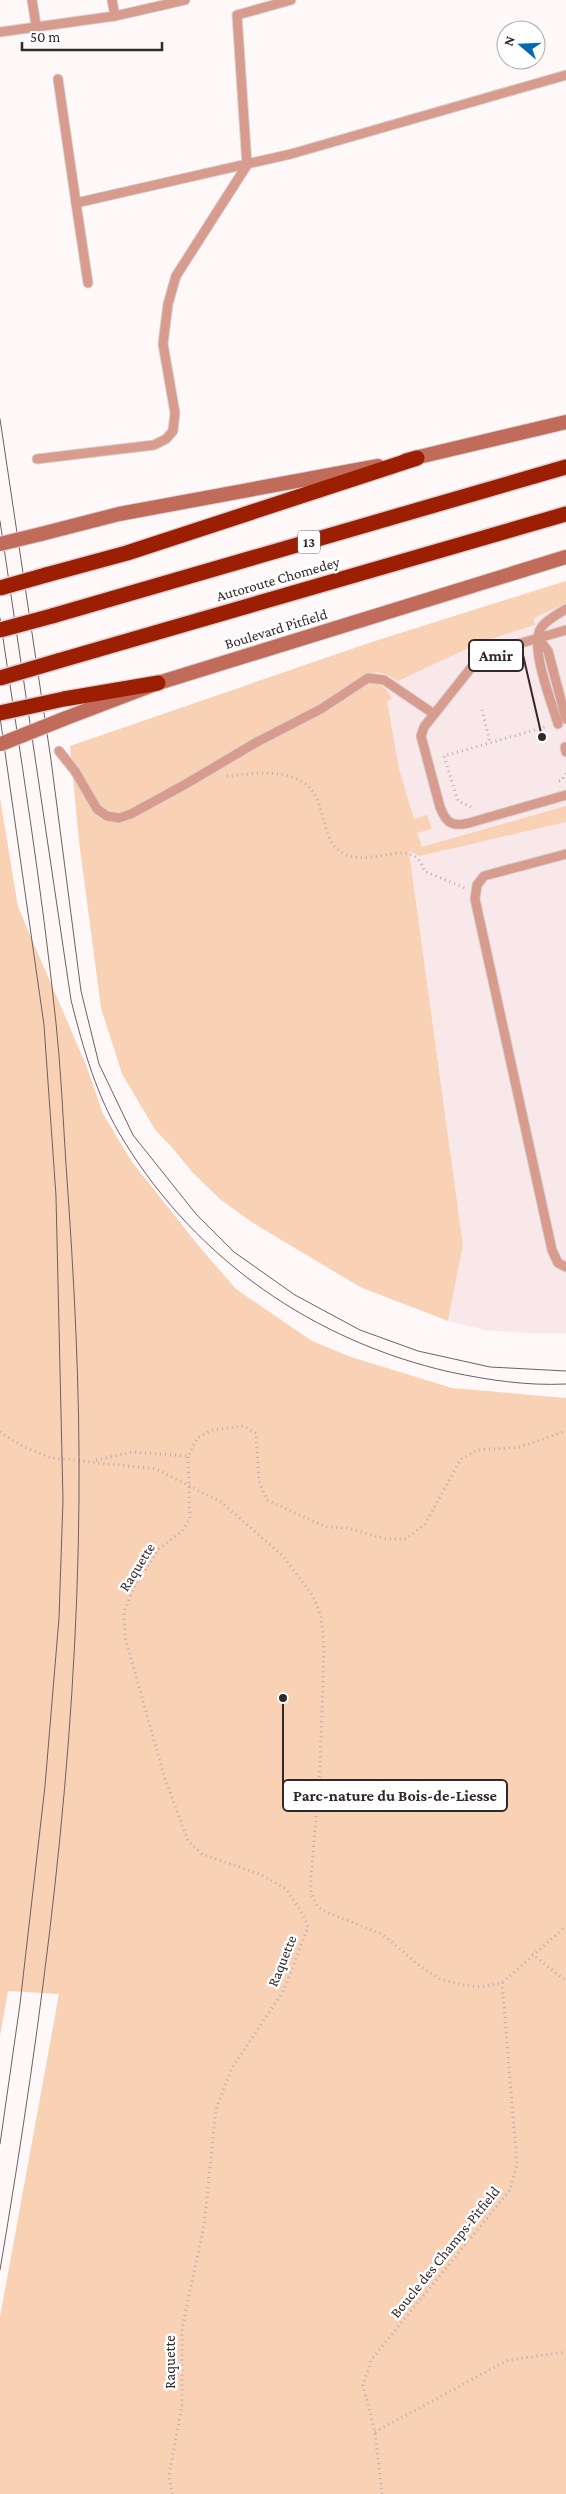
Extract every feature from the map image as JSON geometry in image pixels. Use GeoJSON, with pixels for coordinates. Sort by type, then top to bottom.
{"type":"FeatureCollection","features":[{"type":"Feature","properties":{"kind":"highway"},"geometry":{"type":"LineString","coordinates":[[0,588],[127,552],[417,458]]}},
{"type":"Feature","properties":{"kind":"highway","name":"Autoroute Chomedey"},"geometry":{"type":"LineString","coordinates":[[0,630],[566,467]]}},
{"type":"Feature","properties":{"kind":"highway","name":"Autoroute Chomedey"},"geometry":{"type":"LineString","coordinates":[[0,678],[566,514]]}},
{"type":"Feature","properties":{"kind":"highway"},"geometry":{"type":"LineString","coordinates":[[0,713],[64,699],[158,683]]}},
{"type":"Feature","properties":{"kind":"main road"},"geometry":{"type":"LineString","coordinates":[[0,544],[119,514],[417,458],[566,422]]}},
{"type":"Feature","properties":{"kind":"main road","name":"Boulevard Pitfield"},"geometry":{"type":"LineString","coordinates":[[0,744],[158,683],[566,556]]}},
{"type":"Feature","properties":{"kind":"lane"},"geometry":{"type":"LineString","coordinates":[[32,0],[36,25]]}},
{"type":"Feature","properties":{"kind":"lane"},"geometry":{"type":"LineString","coordinates":[[112,0],[115,16]]}},
{"type":"Feature","properties":{"kind":"lane"},"geometry":{"type":"LineString","coordinates":[[0,32],[36,25],[115,16],[185,0]]}},
{"type":"Feature","properties":{"kind":"lane"},"geometry":{"type":"LineString","coordinates":[[37,459],[154,445],[166,440],[173,431],[175,413],[164,344],[168,304],[173,285],[176,276],[247,165],[237,15],[291,0]]}},
{"type":"Feature","properties":{"kind":"lane"},"geometry":{"type":"LineString","coordinates":[[76,203],[291,154],[566,75]]}},
{"type":"Feature","properties":{"kind":"lane"},"geometry":{"type":"LineString","coordinates":[[58,79],[88,283]]}},
{"type":"Feature","properties":{"kind":"lane"},"geometry":{"type":"LineString","coordinates":[[538,638],[544,624],[566,609]]}},
{"type":"Feature","properties":{"kind":"lane"},"geometry":{"type":"LineString","coordinates":[[566,630],[487,653],[478,659],[424,727],[421,736],[440,807],[444,818],[450,824],[462,825],[566,795]]}},
{"type":"Feature","properties":{"kind":"lane"},"geometry":{"type":"LineString","coordinates":[[538,638],[548,651],[558,723]]}},
{"type":"Feature","properties":{"kind":"lane"},"geometry":{"type":"LineString","coordinates":[[59,751],[74,771],[97,809],[112,818],[131,814],[202,776],[257,742],[321,710],[368,678],[384,680],[434,714]]}},
{"type":"Feature","properties":{"kind":"lane"},"geometry":{"type":"LineString","coordinates":[[566,854],[484,876],[480,880],[475,892],[476,907],[552,1250],[558,1263],[566,1267]]}},
{"type":"Feature","properties":{"kind":"path"},"geometry":{"type":"LineString","coordinates":[[482,710],[490,743]]}},
{"type":"Feature","properties":{"kind":"path"},"geometry":{"type":"LineString","coordinates":[[478,805],[470,807],[458,801],[444,756],[558,723]]}},
{"type":"Feature","properties":{"kind":"path"},"geometry":{"type":"LineString","coordinates":[[554,783],[562,780],[566,773]]}},
{"type":"Feature","properties":{"kind":"path"},"geometry":{"type":"LineString","coordinates":[[202,776],[269,774],[297,779],[304,782],[317,798],[330,840],[342,852],[361,860],[393,854],[412,854],[419,859],[424,871],[475,892]]}},
{"type":"Feature","properties":{"kind":"path"},"geometry":{"type":"LineString","coordinates":[[93,1461],[132,1452],[188,1456],[198,1437],[213,1430],[243,1426],[256,1433],[259,1480],[267,1500],[326,1527],[348,1528],[386,1539],[406,1539],[425,1524],[461,1459],[476,1450],[520,1447],[566,1431]]}},
{"type":"Feature","properties":{"kind":"path"},"geometry":{"type":"LineString","coordinates":[[0,1432],[24,1447],[52,1458],[156,1469],[221,1502],[283,1556],[313,1596],[321,1616],[324,1648],[320,1769],[311,1877],[311,1894],[317,1906],[326,1912],[382,1934],[420,1967],[440,1979],[462,1985],[481,1987],[502,1983],[532,1954],[566,1926]]}},
{"type":"Feature","properties":{"kind":"path","name":"Raquette"},"geometry":{"type":"LineString","coordinates":[[172,2494],[169,2475],[182,2405],[182,2328],[204,2226],[216,2109],[232,2068],[284,1990],[308,1927],[302,1913],[286,1889],[260,1874],[202,1854],[188,1841],[164,1776],[125,1637],[124,1612],[135,1586],[159,1549],[182,1530],[190,1519],[188,1456]]}},
{"type":"Feature","properties":{"kind":"path"},"geometry":{"type":"LineString","coordinates":[[532,1954],[566,1981]]}},
{"type":"Feature","properties":{"kind":"path","name":"Boucle des Champs-Pitfield"},"geometry":{"type":"LineString","coordinates":[[382,2494],[375,2432],[363,2385],[371,2360],[510,2190],[517,2164],[502,1983]]}},
{"type":"Feature","properties":{"kind":"path"},"geometry":{"type":"LineString","coordinates":[[375,2432],[508,2360],[566,2352]]}},
{"type":"Feature","properties":{"kind":"shaded area"},"geometry":{"type":"Polygon","coordinates":[[[566,581],[566,1333],[485,1330],[448,1321],[463,1245],[410,858],[369,643],[566,581]]]}},
{"type":"Feature","properties":{"kind":"shaded area"},"geometry":{"type":"Polygon","coordinates":[[[566,581],[566,603],[534,618],[535,625],[481,642],[398,681],[386,674],[375,672],[377,683],[386,689],[392,699],[387,701],[399,769],[414,819],[427,815],[432,829],[417,833],[422,847],[566,806],[566,822],[420,856],[409,851],[463,1245],[448,1321],[360,1287],[253,1223],[221,1200],[193,1173],[156,1131],[122,1074],[101,1008],[79,841],[70,746],[369,643],[566,581]]]}},
{"type":"Feature","properties":{"kind":"shaded area"},"geometry":{"type":"Polygon","coordinates":[[[0,798],[18,907],[86,1065],[103,1114],[132,1162],[198,1245],[236,1289],[312,1341],[351,1357],[452,1388],[566,1398],[566,2494],[0,2494],[0,2317],[59,1994],[8,1991],[0,2036],[0,798]]]}},
{"type":"Feature","properties":{"kind":"tram line"},"geometry":{"type":"LineString","coordinates":[[0,419],[51,760],[81,991],[99,1064],[133,1135],[196,1214],[234,1252],[295,1295],[360,1330],[418,1351],[490,1367],[566,1371]]}},
{"type":"Feature","properties":{"kind":"tram line"},"geometry":{"type":"LineString","coordinates":[[0,521],[71,1000],[86,1054],[99,1090],[114,1125],[124,1141],[153,1184],[187,1223],[223,1258],[263,1290],[306,1317],[352,1340],[400,1358],[450,1372],[508,1382],[566,1384]]}},
{"type":"Feature","properties":{"kind":"tram line"},"geometry":{"type":"LineString","coordinates":[[0,618],[37,871],[58,1041],[74,1290],[79,1456],[77,1595],[72,1692],[55,1886],[30,2078],[0,2270]]}},
{"type":"Feature","properties":{"kind":"tram line"},"geometry":{"type":"LineString","coordinates":[[0,717],[44,1025],[56,1196],[63,1500],[59,1618],[45,1786],[20,2004],[0,2144]]}},
{"type":"Feature","properties":{"kind":"place","name":"Amir"},"geometry":{"type":"Point","coordinates":[542,737]}},
{"type":"Feature","properties":{"kind":"place","name":"Parc-nature du Bois-de-Liesse"},"geometry":{"type":"Point","coordinates":[283,1698]}}]}
